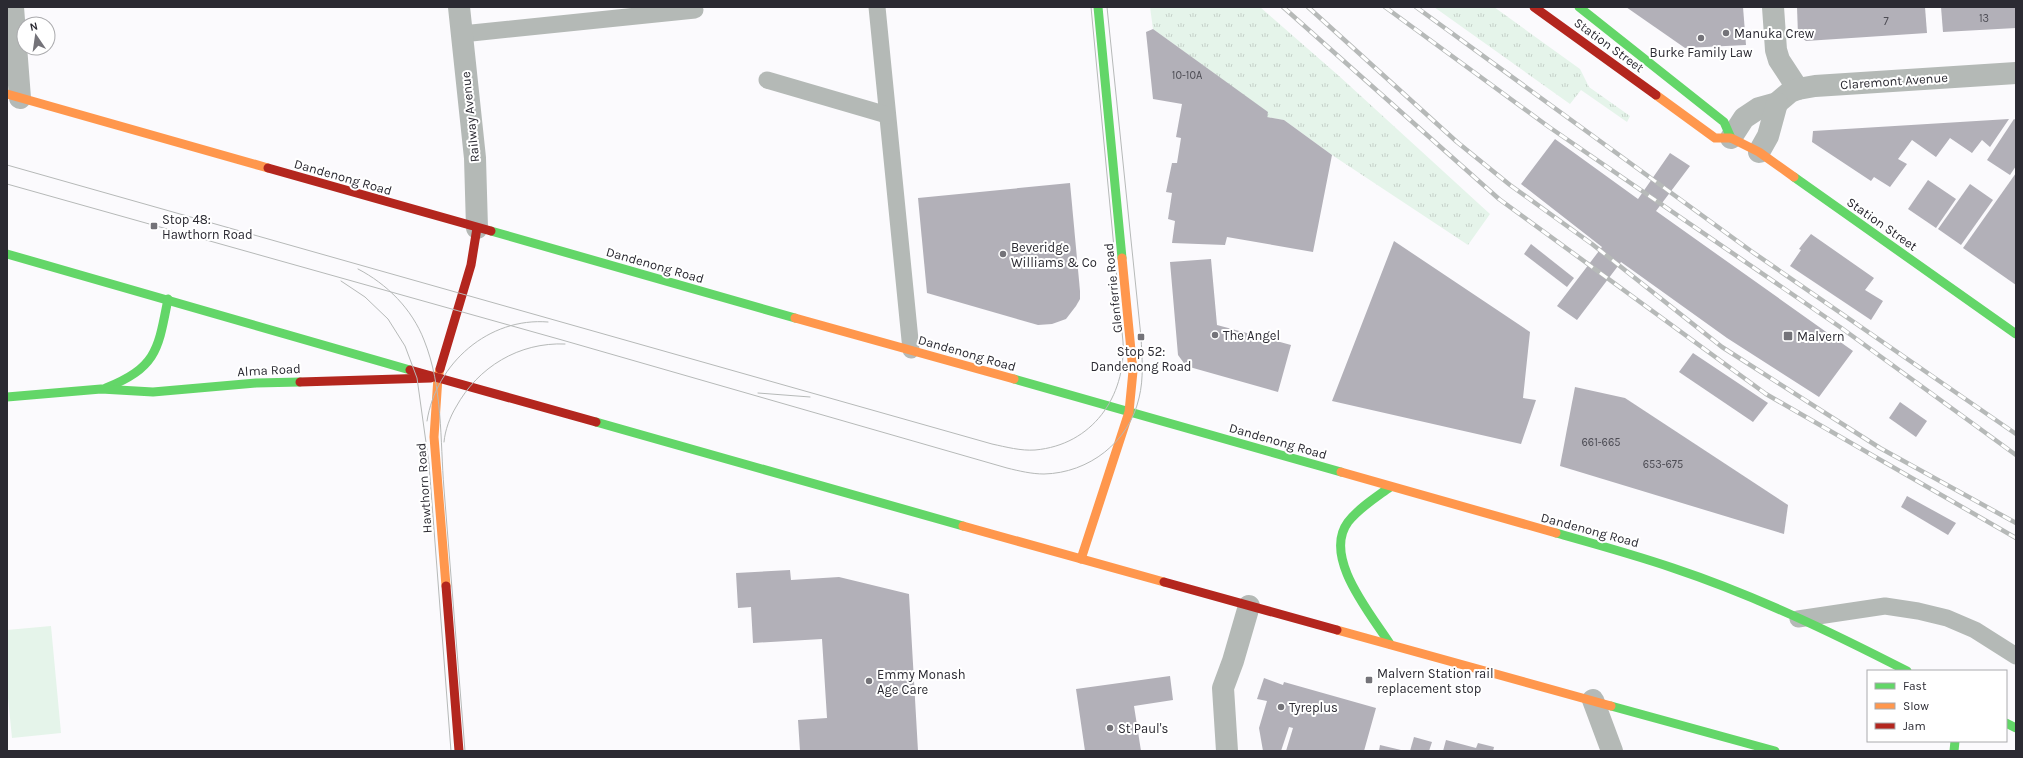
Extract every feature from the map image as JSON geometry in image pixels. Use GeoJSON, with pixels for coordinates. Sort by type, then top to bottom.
{"type":"FeatureCollection","features":[{"type":"Feature","properties":{"kind":"main road","name":"Glenferrie Road"},"geometry":{"type":"LineString","coordinates":[[1081,559],[1129,412],[1132,390],[1131,341],[1098,7]]}},
{"type":"Feature","properties":{"kind":"main road","name":"Station Street"},"geometry":{"type":"LineString","coordinates":[[1534,7],[1716,138],[1731,138],[1758,152],[2016,334]]}},
{"type":"Feature","properties":{"kind":"main road","name":"Station Street"},"geometry":{"type":"LineString","coordinates":[[1579,7],[1724,122],[1731,138]]}},
{"type":"Feature","properties":{"kind":"main road","name":"Dandenong Road"},"geometry":{"type":"LineString","coordinates":[[13,96],[1640,557],[1690,573],[1738,591],[1905,670]]}},
{"type":"Feature","properties":{"kind":"main road","name":"Hawthorn Road"},"geometry":{"type":"LineString","coordinates":[[459,751],[434,455],[438,378],[471,265],[477,228]]}},
{"type":"Feature","properties":{"kind":"main road"},"geometry":{"type":"LineString","coordinates":[[7,254],[168,299],[438,378],[1081,559],[1776,751]]}},
{"type":"Feature","properties":{"kind":"main road","name":"Alma Road"},"geometry":{"type":"LineString","coordinates":[[102,389],[128,379],[150,363],[162,333],[168,299]]}},
{"type":"Feature","properties":{"kind":"main road","name":"Alma Road"},"geometry":{"type":"LineString","coordinates":[[7,397],[102,389],[153,392],[264,382],[438,378]]}},
{"type":"Feature","properties":{"kind":"main road"},"geometry":{"type":"LineString","coordinates":[[1390,487],[1356,512],[1342,532],[1338,544],[1340,559],[1347,576],[1390,644]]}},
{"type":"Feature","properties":{"kind":"main road"},"geometry":{"type":"LineString","coordinates":[[2007,724],[2016,728]]}},
{"type":"Feature","properties":{"kind":"street"},"geometry":{"type":"LineString","coordinates":[[13,7],[13,96]]}},
{"type":"Feature","properties":{"kind":"street","name":"Railway Avenue"},"geometry":{"type":"LineString","coordinates":[[459,7],[475,158],[477,228]]}},
{"type":"Feature","properties":{"kind":"street"},"geometry":{"type":"LineString","coordinates":[[1773,7],[1776,50],[1779,60],[1798,89]]}},
{"type":"Feature","properties":{"kind":"street","name":"Claremont Avenue"},"geometry":{"type":"LineString","coordinates":[[1731,138],[1744,118],[1759,108],[1777,103],[1798,89],[1815,86],[2016,73]]}},
{"type":"Feature","properties":{"kind":"street"},"geometry":{"type":"LineString","coordinates":[[1758,152],[1768,136],[1777,103]]}},
{"type":"Feature","properties":{"kind":"street"},"geometry":{"type":"LineString","coordinates":[[1227,751],[1223,688],[1233,661],[1249,606]]}},
{"type":"Feature","properties":{"kind":"street"},"geometry":{"type":"LineString","coordinates":[[1593,700],[1612,751]]}},
{"type":"Feature","properties":{"kind":"lane"},"geometry":{"type":"LineString","coordinates":[[877,7],[911,350]]}},
{"type":"Feature","properties":{"kind":"lane"},"geometry":{"type":"LineString","coordinates":[[462,34],[695,10]]}},
{"type":"Feature","properties":{"kind":"lane"},"geometry":{"type":"LineString","coordinates":[[767,80],[887,115]]}},
{"type":"Feature","properties":{"kind":"lane"},"geometry":{"type":"LineString","coordinates":[[1798,619],[1885,606],[1930,613],[1947,618],[1975,630],[2016,641]]}},
{"type":"Feature","properties":{"kind":"lane"},"geometry":{"type":"LineString","coordinates":[[1975,630],[2016,656]]}},
{"type":"Feature","properties":{"kind":"green space"},"geometry":{"type":"Polygon","coordinates":[[[1150,7],[1260,7],[1339,76],[1490,214],[1468,245],[1332,155],[1284,120],[1267,117],[1267,112],[1153,29],[1150,7]]]}},
{"type":"Feature","properties":{"kind":"green space"},"geometry":{"type":"Polygon","coordinates":[[[1434,7],[1494,7],[1580,69],[1589,87],[1630,116],[1627,122],[1581,90],[1570,104],[1434,7]]]}},
{"type":"Feature","properties":{"kind":"green space"},"geometry":{"type":"Polygon","coordinates":[[[51,626],[61,733],[12,738],[7,688],[7,630],[51,626]]]}},
{"type":"Feature","properties":{"kind":"building"},"geometry":{"type":"Polygon","coordinates":[[[1626,7],[1743,7],[1746,45],[1685,48],[1626,7]]]}},
{"type":"Feature","properties":{"kind":"building"},"geometry":{"type":"Polygon","coordinates":[[[1797,7],[1925,7],[1927,33],[1806,41],[1798,35],[1797,7]]]}},
{"type":"Feature","properties":{"kind":"building"},"geometry":{"type":"Polygon","coordinates":[[[1941,7],[2016,7],[2016,28],[1943,32],[1941,7]]]}},
{"type":"Feature","properties":{"kind":"building"},"geometry":{"type":"Polygon","coordinates":[[[1153,29],[1268,112],[1267,117],[1284,120],[1332,155],[1313,252],[1227,237],[1225,245],[1172,243],[1175,221],[1168,219],[1172,193],[1166,192],[1172,163],[1177,163],[1181,138],[1176,137],[1182,104],[1153,99],[1146,32],[1153,29]]]}},
{"type":"Feature","properties":{"kind":"building"},"geometry":{"type":"Polygon","coordinates":[[[2009,119],[1990,147],[1982,140],[1972,153],[1950,138],[1936,157],[1912,140],[1898,159],[1907,164],[1890,187],[1874,177],[1871,181],[1812,142],[1813,131],[2009,119]]]}},
{"type":"Feature","properties":{"kind":"building"},"geometry":{"type":"Polygon","coordinates":[[[2014,119],[2016,120],[2016,166],[2010,175],[1987,160],[2014,119]]]}},
{"type":"Feature","properties":{"kind":"building"},"geometry":{"type":"Polygon","coordinates":[[[1555,139],[1638,199],[1670,153],[1690,166],[1656,211],[1853,351],[1819,397],[1727,338],[1621,262],[1577,320],[1557,306],[1602,247],[1521,184],[1555,139]]]}},
{"type":"Feature","properties":{"kind":"building"},"geometry":{"type":"Polygon","coordinates":[[[2016,173],[2016,285],[1963,248],[2016,173]]]}},
{"type":"Feature","properties":{"kind":"building"},"geometry":{"type":"Polygon","coordinates":[[[1928,180],[1956,199],[1936,228],[1908,209],[1928,180]]]}},
{"type":"Feature","properties":{"kind":"building"},"geometry":{"type":"Polygon","coordinates":[[[1070,183],[1080,299],[1066,319],[1052,324],[1038,325],[927,293],[918,198],[1070,183]]]}},
{"type":"Feature","properties":{"kind":"building"},"geometry":{"type":"Polygon","coordinates":[[[1970,184],[1993,200],[1961,245],[1938,229],[1970,184]]]}},
{"type":"Feature","properties":{"kind":"building"},"geometry":{"type":"Polygon","coordinates":[[[1811,234],[1874,278],[1865,290],[1883,301],[1871,320],[1790,266],[1801,250],[1799,249],[1811,234]]]}},
{"type":"Feature","properties":{"kind":"building"},"geometry":{"type":"Polygon","coordinates":[[[1394,241],[1530,332],[1523,398],[1536,400],[1521,444],[1332,401],[1394,241]]]}},
{"type":"Feature","properties":{"kind":"building"},"geometry":{"type":"Polygon","coordinates":[[[1531,244],[1574,278],[1567,287],[1524,254],[1531,244]]]}},
{"type":"Feature","properties":{"kind":"building","name":"The Angel"},"geometry":{"type":"Polygon","coordinates":[[[1211,259],[1217,325],[1291,345],[1278,392],[1186,366],[1178,355],[1170,262],[1211,259]]]}},
{"type":"Feature","properties":{"kind":"building"},"geometry":{"type":"Polygon","coordinates":[[[1693,353],[1768,403],[1753,422],[1679,372],[1693,353]]]}},
{"type":"Feature","properties":{"kind":"building"},"geometry":{"type":"Polygon","coordinates":[[[1575,387],[1625,398],[1788,505],[1784,534],[1560,466],[1575,387]]]}},
{"type":"Feature","properties":{"kind":"building"},"geometry":{"type":"Polygon","coordinates":[[[1900,402],[1927,421],[1916,437],[1889,418],[1900,402]]]}},
{"type":"Feature","properties":{"kind":"building"},"geometry":{"type":"Polygon","coordinates":[[[1907,496],[1956,523],[1948,535],[1901,507],[1907,496]]]}},
{"type":"Feature","properties":{"kind":"building","name":"Emmy Monash Age Care"},"geometry":{"type":"Polygon","coordinates":[[[790,570],[791,580],[839,577],[909,594],[918,751],[800,751],[798,720],[827,718],[822,639],[753,643],[751,607],[738,608],[736,573],[790,570]]]}},
{"type":"Feature","properties":{"kind":"building","name":"St Paul's"},"geometry":{"type":"Polygon","coordinates":[[[1170,676],[1173,700],[1134,706],[1141,751],[1085,751],[1076,689],[1170,676]]]}},
{"type":"Feature","properties":{"kind":"building"},"geometry":{"type":"Polygon","coordinates":[[[1264,678],[1283,685],[1284,682],[1376,708],[1364,751],[1286,751],[1293,728],[1289,727],[1281,751],[1263,751],[1259,728],[1267,701],[1257,699],[1264,678]]]}},
{"type":"Feature","properties":{"kind":"building"},"geometry":{"type":"Polygon","coordinates":[[[1414,737],[1432,742],[1429,751],[1410,751],[1414,737]]]}},
{"type":"Feature","properties":{"kind":"building"},"geometry":{"type":"Polygon","coordinates":[[[1446,740],[1476,748],[1478,743],[1494,747],[1493,751],[1443,751],[1446,740]]]}},
{"type":"Feature","properties":{"kind":"building"},"geometry":{"type":"Polygon","coordinates":[[[1380,745],[1401,750],[1401,751],[1379,751],[1380,745]]]}},
{"type":"Feature","properties":{"kind":"tram line"},"geometry":{"type":"LineString","coordinates":[[7,165],[992,444],[1019,449],[1035,450],[1055,446],[1073,439],[1089,428],[1102,415],[1112,399],[1119,381],[1122,362],[1123,342],[1091,7]]}},
{"type":"Feature","properties":{"kind":"tram line"},"geometry":{"type":"LineString","coordinates":[[7,184],[562,340],[1007,468],[1039,474],[1061,472],[1076,468],[1091,461],[1105,452],[1116,441],[1134,414],[1142,383],[1141,337],[1107,7]]}},
{"type":"Feature","properties":{"kind":"tram line"},"geometry":{"type":"LineString","coordinates":[[358,269],[379,282],[397,298],[413,318],[424,340],[435,376],[440,414],[444,489],[465,751]]}},
{"type":"Feature","properties":{"kind":"tram line"},"geometry":{"type":"LineString","coordinates":[[341,281],[365,297],[388,319],[405,346],[417,378],[429,464],[451,751]]}},
{"type":"Feature","properties":{"kind":"tram line"},"geometry":{"type":"LineString","coordinates":[[427,421],[432,400],[441,380],[454,363],[469,348],[486,336],[505,327],[526,322],[548,322]]}},
{"type":"Feature","properties":{"kind":"tram line"},"geometry":{"type":"LineString","coordinates":[[444,442],[448,424],[456,407],[465,393],[488,369],[502,360],[532,347],[548,344],[565,344]]}},
{"type":"Feature","properties":{"kind":"tram line"},"geometry":{"type":"LineString","coordinates":[[758,393],[810,397]]}},
{"type":"Feature","properties":{"kind":"railway"},"geometry":{"type":"LineString","coordinates":[[1283,7],[1499,199],[1766,394],[2016,538]]}},
{"type":"Feature","properties":{"kind":"railway"},"geometry":{"type":"LineString","coordinates":[[1308,7],[1457,142],[1510,185],[1592,244],[1722,347],[1880,448],[2016,523]]}},
{"type":"Feature","properties":{"kind":"railway"},"geometry":{"type":"LineString","coordinates":[[1385,7],[1549,127],[1840,327],[2016,455]]}},
{"type":"Feature","properties":{"kind":"railway"},"geometry":{"type":"LineString","coordinates":[[1416,7],[1751,251],[2016,434]]}},
{"type":"Feature","properties":{"kind":"traffic: fast"},"geometry":{"type":"LineString","coordinates":[[1098,7],[1122,258]]}},
{"type":"Feature","properties":{"kind":"traffic: fast"},"geometry":{"type":"LineString","coordinates":[[1579,7],[1724,122],[1731,138]]}},
{"type":"Feature","properties":{"kind":"traffic: fast"},"geometry":{"type":"LineString","coordinates":[[1794,177],[2016,334]]}},
{"type":"Feature","properties":{"kind":"traffic: fast"},"geometry":{"type":"LineString","coordinates":[[491,231],[795,318]]}},
{"type":"Feature","properties":{"kind":"traffic: fast"},"geometry":{"type":"LineString","coordinates":[[7,254],[410,370]]}},
{"type":"Feature","properties":{"kind":"traffic: fast"},"geometry":{"type":"LineString","coordinates":[[106,388],[136,372],[152,355],[161,331],[168,299]]}},
{"type":"Feature","properties":{"kind":"traffic: fast"},"geometry":{"type":"LineString","coordinates":[[1014,379],[1341,472]]}},
{"type":"Feature","properties":{"kind":"traffic: fast"},"geometry":{"type":"LineString","coordinates":[[7,397],[101,389],[153,392],[256,383],[300,382]]}},
{"type":"Feature","properties":{"kind":"traffic: fast"},"geometry":{"type":"LineString","coordinates":[[596,422],[963,526]]}},
{"type":"Feature","properties":{"kind":"traffic: fast"},"geometry":{"type":"LineString","coordinates":[[1390,487],[1362,508],[1348,522],[1342,536],[1341,552],[1345,568],[1352,585],[1390,644]]}},
{"type":"Feature","properties":{"kind":"traffic: fast"},"geometry":{"type":"LineString","coordinates":[[1556,533],[1659,563],[1733,590],[1821,628],[1905,670]]}},
{"type":"Feature","properties":{"kind":"traffic: fast"},"geometry":{"type":"LineString","coordinates":[[1611,706],[1775,751]]}},
{"type":"Feature","properties":{"kind":"traffic: fast"},"geometry":{"type":"LineString","coordinates":[[2007,724],[2016,728]]}},
{"type":"Feature","properties":{"kind":"traffic: fast"},"geometry":{"type":"LineString","coordinates":[[1954,751],[1955,742]]}},
{"type":"Feature","properties":{"kind":"traffic: slow"},"geometry":{"type":"LineString","coordinates":[[7,94],[268,168]]}},
{"type":"Feature","properties":{"kind":"traffic: slow"},"geometry":{"type":"LineString","coordinates":[[1656,95],[1715,138],[1731,138],[1759,152],[1794,177]]}},
{"type":"Feature","properties":{"kind":"traffic: slow"},"geometry":{"type":"LineString","coordinates":[[1081,559],[1129,412],[1133,371],[1122,258]]}},
{"type":"Feature","properties":{"kind":"traffic: slow"},"geometry":{"type":"LineString","coordinates":[[795,318],[1014,379]]}},
{"type":"Feature","properties":{"kind":"traffic: slow"},"geometry":{"type":"LineString","coordinates":[[440,369],[438,377],[434,437],[446,586]]}},
{"type":"Feature","properties":{"kind":"traffic: slow"},"geometry":{"type":"LineString","coordinates":[[1341,472],[1556,533]]}},
{"type":"Feature","properties":{"kind":"traffic: slow"},"geometry":{"type":"LineString","coordinates":[[963,526],[1164,582]]}},
{"type":"Feature","properties":{"kind":"traffic: slow"},"geometry":{"type":"LineString","coordinates":[[1337,630],[1611,706]]}},
{"type":"Feature","properties":{"kind":"traffic: jam"},"geometry":{"type":"LineString","coordinates":[[1534,7],[1656,95]]}},
{"type":"Feature","properties":{"kind":"traffic: jam"},"geometry":{"type":"LineString","coordinates":[[268,168],[491,231]]}},
{"type":"Feature","properties":{"kind":"traffic: jam"},"geometry":{"type":"LineString","coordinates":[[440,369],[471,265],[477,228]]}},
{"type":"Feature","properties":{"kind":"traffic: jam"},"geometry":{"type":"LineString","coordinates":[[410,370],[596,422]]}},
{"type":"Feature","properties":{"kind":"traffic: jam"},"geometry":{"type":"LineString","coordinates":[[300,382],[431,378]]}},
{"type":"Feature","properties":{"kind":"traffic: jam"},"geometry":{"type":"LineString","coordinates":[[1164,582],[1337,630]]}},
{"type":"Feature","properties":{"kind":"traffic: jam"},"geometry":{"type":"LineString","coordinates":[[446,586],[459,751]]}},
{"type":"Feature","properties":{"kind":"place","name":"Manuka Crew"},"geometry":{"type":"Point","coordinates":[1726,33]}},
{"type":"Feature","properties":{"kind":"place","name":"Burke Family Law"},"geometry":{"type":"Point","coordinates":[1701,38]}},
{"type":"Feature","properties":{"kind":"place","name":"Stop 48: Hawthorn Road"},"geometry":{"type":"Point","coordinates":[154,226]}},
{"type":"Feature","properties":{"kind":"place","name":"Beveridge Williams & Co"},"geometry":{"type":"Point","coordinates":[1003,254]}},
{"type":"Feature","properties":{"kind":"place","name":"The Angel"},"geometry":{"type":"Point","coordinates":[1215,335]}},
{"type":"Feature","properties":{"kind":"place","name":"Malvern"},"geometry":{"type":"Point","coordinates":[1788,336]}},
{"type":"Feature","properties":{"kind":"place","name":"Stop 52: Dandenong Road"},"geometry":{"type":"Point","coordinates":[1141,337]}},
{"type":"Feature","properties":{"kind":"place","name":"Malvern Station rail replacement stop"},"geometry":{"type":"Point","coordinates":[1369,680]}},
{"type":"Feature","properties":{"kind":"place","name":"Emmy Monash Age Care"},"geometry":{"type":"Point","coordinates":[869,681]}},
{"type":"Feature","properties":{"kind":"place","name":"Tyreplus"},"geometry":{"type":"Point","coordinates":[1281,707]}},
{"type":"Feature","properties":{"kind":"place","name":"St Paul's"},"geometry":{"type":"Point","coordinates":[1110,728]}}]}
